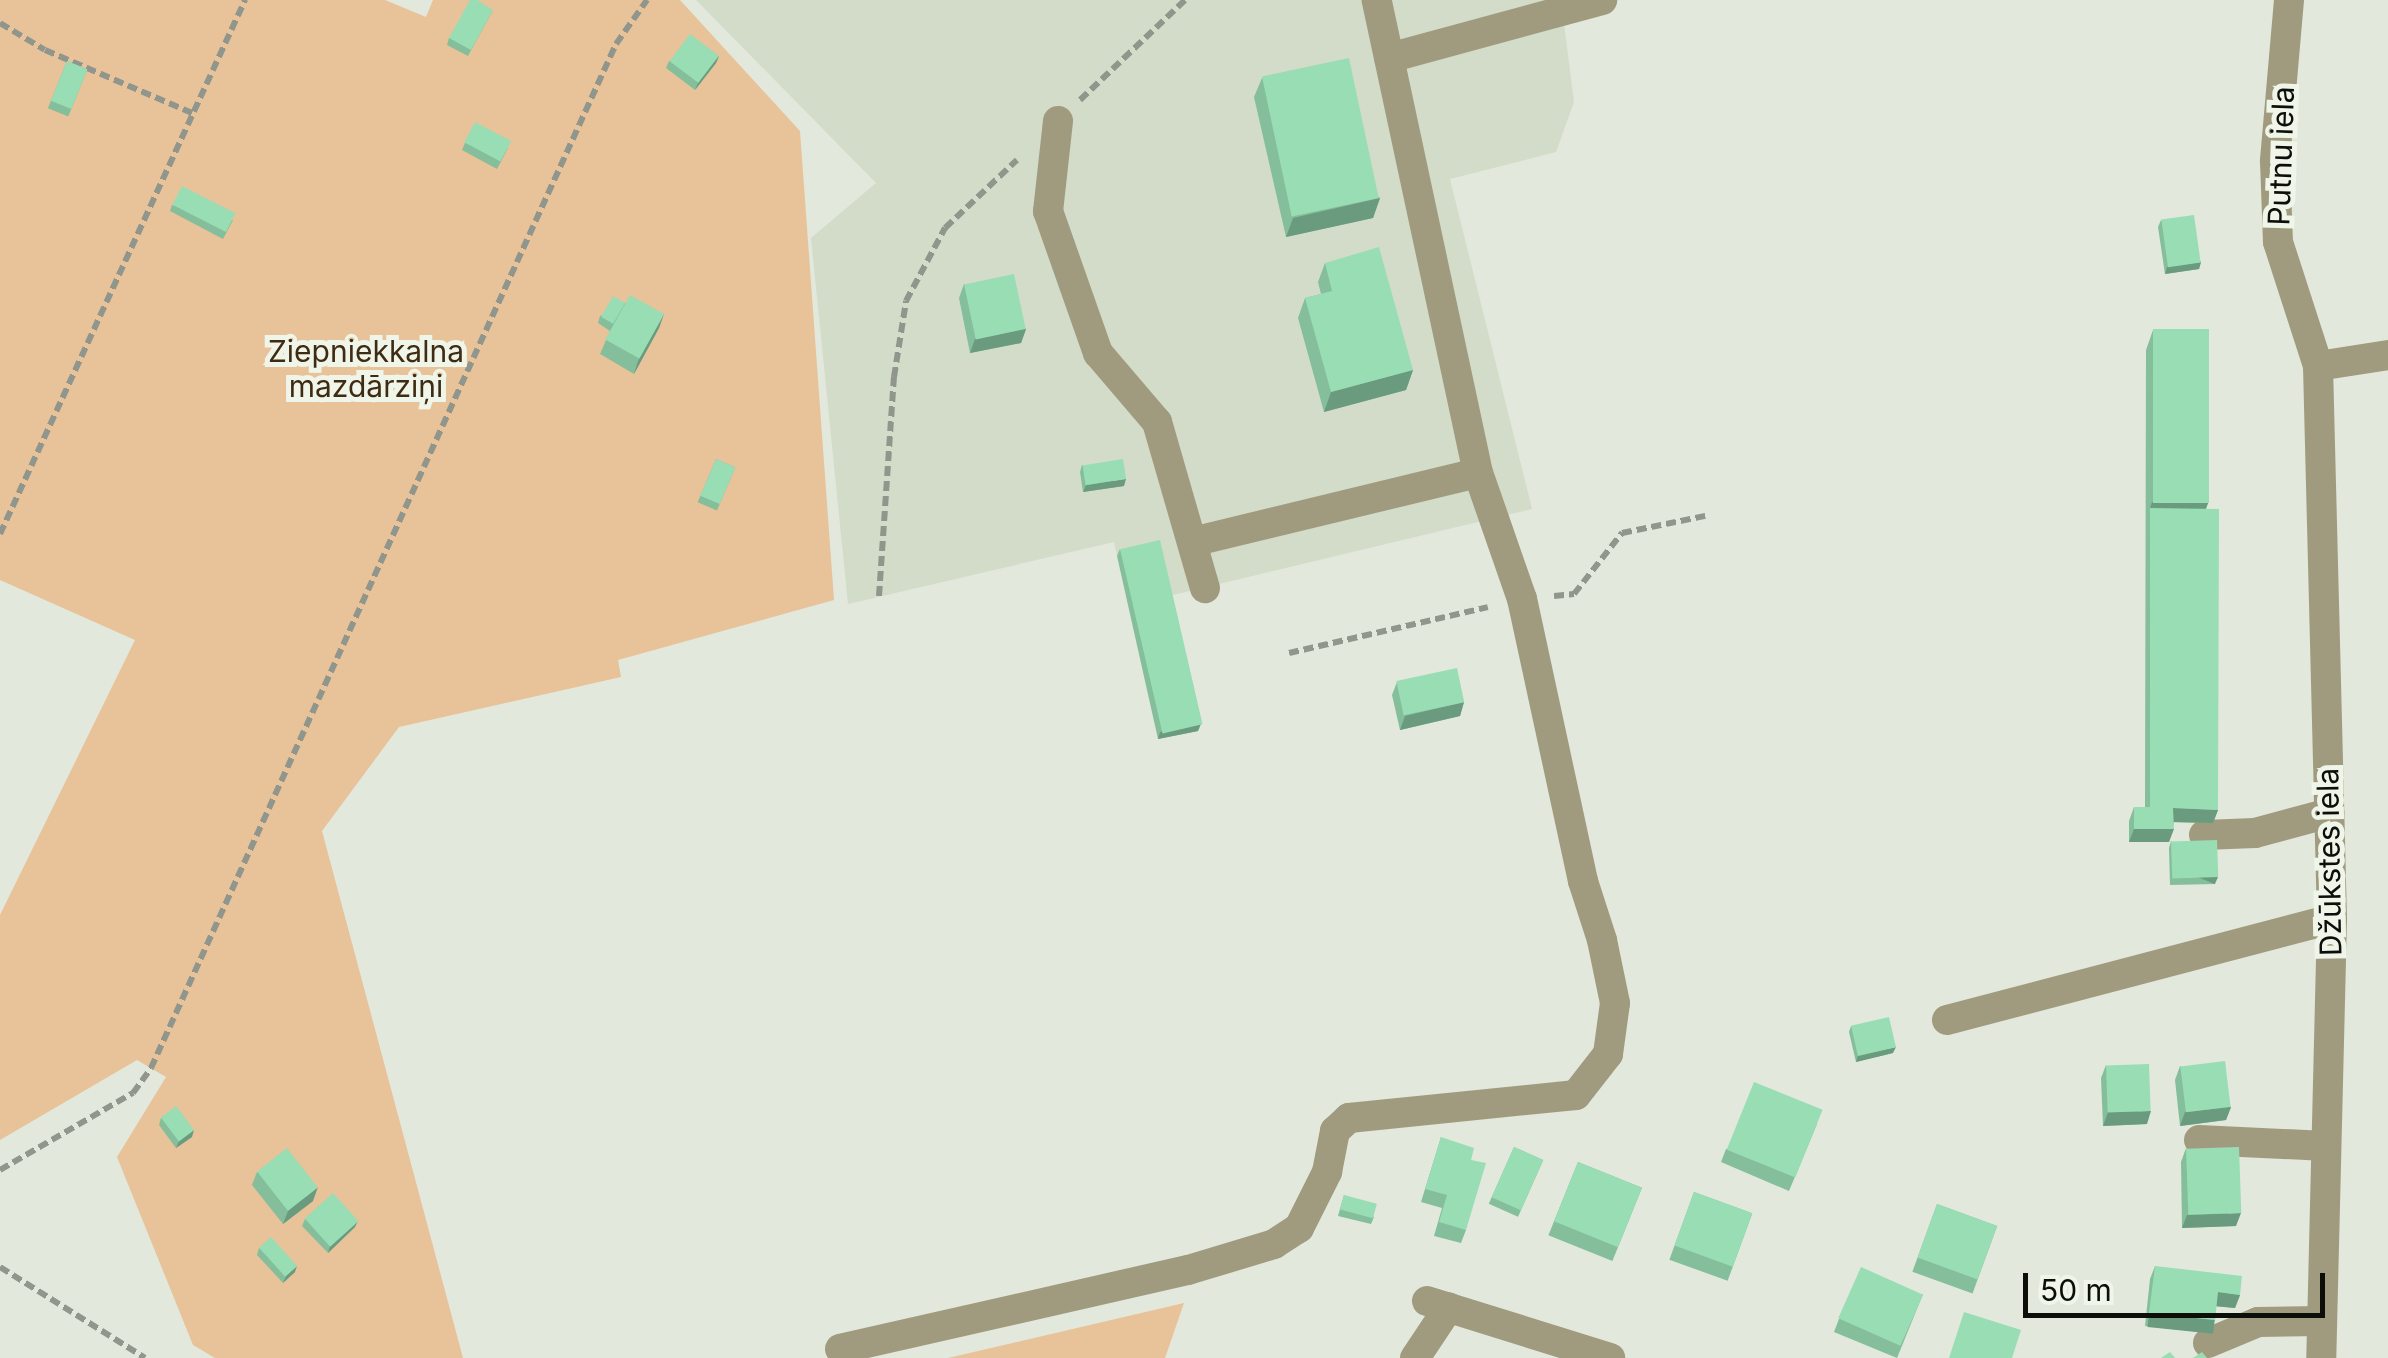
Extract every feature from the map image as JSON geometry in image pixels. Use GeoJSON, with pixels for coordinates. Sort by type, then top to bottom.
{"type":"FeatureCollection","features":[{"type":"Feature","properties":{"kind":"street"},"geometry":{"type":"LineString","coordinates":[[840,1349],[1188,1270],[1274,1244],[1299,1228],[1327,1172],[1334,1131],[1349,1118],[1576,1095],[1597,1075],[1616,1029],[1615,1004],[1522,599],[1478,473],[1377,0]]}},
{"type":"Feature","properties":{"kind":"street"},"geometry":{"type":"LineString","coordinates":[[1389,58],[1602,0]]}},
{"type":"Feature","properties":{"kind":"street","name":"Putnu iela"},"geometry":{"type":"LineString","coordinates":[[2289,0],[2275,160],[2278,242],[2318,366]]}},
{"type":"Feature","properties":{"kind":"street"},"geometry":{"type":"LineString","coordinates":[[1058,121],[1048,211],[1098,353],[1158,422],[1205,588]]}},
{"type":"Feature","properties":{"kind":"street"},"geometry":{"type":"LineString","coordinates":[[2318,366],[2388,355]]}},
{"type":"Feature","properties":{"kind":"street","name":"Džūkstes iela"},"geometry":{"type":"LineString","coordinates":[[2318,366],[2332,919],[2321,1358]]}},
{"type":"Feature","properties":{"kind":"street"},"geometry":{"type":"LineString","coordinates":[[1192,542],[1478,473]]}},
{"type":"Feature","properties":{"kind":"street"},"geometry":{"type":"LineString","coordinates":[[2204,836],[2255,834],[2329,812]]}},
{"type":"Feature","properties":{"kind":"street"},"geometry":{"type":"LineString","coordinates":[[1948,1020],[2332,919]]}},
{"type":"Feature","properties":{"kind":"street"},"geometry":{"type":"LineString","coordinates":[[2199,1140],[2326,1146]]}},
{"type":"Feature","properties":{"kind":"street"},"geometry":{"type":"LineString","coordinates":[[1414,1358],[1438,1304],[1610,1358]]}},
{"type":"Feature","properties":{"kind":"street"},"geometry":{"type":"LineString","coordinates":[[2208,1343],[2258,1322],[2322,1321]]}},
{"type":"Feature","properties":{"kind":"path"},"geometry":{"type":"LineString","coordinates":[[0,534],[245,0]]}},
{"type":"Feature","properties":{"kind":"path"},"geometry":{"type":"LineString","coordinates":[[0,1170],[133,1093],[151,1068],[616,44],[647,0]]}},
{"type":"Feature","properties":{"kind":"path"},"geometry":{"type":"LineString","coordinates":[[880,596],[894,377],[906,301],[945,228],[1184,0]]}},
{"type":"Feature","properties":{"kind":"path"},"geometry":{"type":"LineString","coordinates":[[0,23],[45,50],[192,113]]}},
{"type":"Feature","properties":{"kind":"path"},"geometry":{"type":"LineString","coordinates":[[1289,653],[1522,599],[1574,594],[1622,533],[1706,516]]}},
{"type":"Feature","properties":{"kind":"path"},"geometry":{"type":"LineString","coordinates":[[0,1266],[145,1358]]}},
{"type":"Feature","properties":{"kind":"shaded area"},"geometry":{"type":"Polygon","coordinates":[[[696,0],[1561,0],[1574,102],[1556,152],[1450,179],[1532,509],[1169,596],[1158,547],[1117,556],[1114,542],[848,604],[811,238],[876,183],[696,0]]]}},
{"type":"Feature","properties":{"kind":"green space","name":"Ziepniekkalna mazdārziņi"},"geometry":{"type":"Polygon","coordinates":[[[0,0],[385,0],[426,17],[433,0],[680,0],[800,131],[834,600],[618,660],[621,677],[399,727],[322,831],[463,1358],[215,1358],[193,1345],[117,1157],[166,1077],[137,1060],[0,1140],[0,915],[135,640],[0,580],[0,0]]]}},
{"type":"Feature","properties":{"kind":"green space"},"geometry":{"type":"Polygon","coordinates":[[[1184,1303],[1165,1358],[948,1358],[1184,1303]]]}},
{"type":"Feature","properties":{"kind":"building"},"geometry":{"type":"Polygon","coordinates":[[[470,0],[493,10],[471,50],[449,38],[470,0]]]}},
{"type":"Feature","properties":{"kind":"building"},"geometry":{"type":"Polygon","coordinates":[[[690,34],[719,56],[698,83],[670,61],[690,34]]]}},
{"type":"Feature","properties":{"kind":"building"},"geometry":{"type":"Polygon","coordinates":[[[1349,58],[1379,198],[1292,216],[1262,77],[1349,58]]]}},
{"type":"Feature","properties":{"kind":"building"},"geometry":{"type":"Polygon","coordinates":[[[67,61],[87,69],[71,109],[51,101],[67,61]]]}},
{"type":"Feature","properties":{"kind":"building"},"geometry":{"type":"Polygon","coordinates":[[[475,122],[511,141],[500,162],[464,142],[475,122]]]}},
{"type":"Feature","properties":{"kind":"building"},"geometry":{"type":"Polygon","coordinates":[[[182,186],[235,213],[226,232],[172,205],[182,186]]]}},
{"type":"Feature","properties":{"kind":"building"},"geometry":{"type":"Polygon","coordinates":[[[2194,215],[2201,263],[2168,267],[2161,220],[2194,215]]]}},
{"type":"Feature","properties":{"kind":"building"},"geometry":{"type":"Polygon","coordinates":[[[1379,247],[1413,370],[1331,392],[1305,298],[1332,291],[1325,263],[1379,247]]]}},
{"type":"Feature","properties":{"kind":"building"},"geometry":{"type":"Polygon","coordinates":[[[1014,274],[1026,329],[976,339],[964,285],[1014,274]]]}},
{"type":"Feature","properties":{"kind":"building"},"geometry":{"type":"Polygon","coordinates":[[[630,295],[664,314],[639,359],[605,340],[630,295]]]}},
{"type":"Feature","properties":{"kind":"building"},"geometry":{"type":"Polygon","coordinates":[[[613,296],[625,303],[613,324],[601,317],[613,296]]]}},
{"type":"Feature","properties":{"kind":"building"},"geometry":{"type":"Polygon","coordinates":[[[2153,329],[2209,329],[2209,503],[2153,503],[2153,329]]]}},
{"type":"Feature","properties":{"kind":"building"},"geometry":{"type":"Polygon","coordinates":[[[716,459],[735,467],[720,504],[700,496],[716,459]]]}},
{"type":"Feature","properties":{"kind":"building"},"geometry":{"type":"Polygon","coordinates":[[[1123,459],[1126,479],[1086,485],[1083,465],[1123,459]]]}},
{"type":"Feature","properties":{"kind":"building"},"geometry":{"type":"Polygon","coordinates":[[[2150,508],[2219,509],[2218,810],[2173,808],[2174,829],[2134,829],[2134,807],[2150,807],[2150,508]]]}},
{"type":"Feature","properties":{"kind":"building"},"geometry":{"type":"Polygon","coordinates":[[[1160,540],[1203,724],[1163,733],[1120,549],[1160,540]]]}},
{"type":"Feature","properties":{"kind":"building"},"geometry":{"type":"Polygon","coordinates":[[[1457,668],[1464,702],[1404,715],[1396,681],[1457,668]]]}},
{"type":"Feature","properties":{"kind":"building"},"geometry":{"type":"Polygon","coordinates":[[[2217,840],[2218,877],[2172,879],[2171,842],[2217,840]]]}},
{"type":"Feature","properties":{"kind":"building"},"geometry":{"type":"Polygon","coordinates":[[[1889,1017],[1896,1047],[1858,1056],[1851,1026],[1889,1017]]]}},
{"type":"Feature","properties":{"kind":"building"},"geometry":{"type":"Polygon","coordinates":[[[2225,1061],[2231,1107],[2186,1112],[2180,1066],[2225,1061]]]}},
{"type":"Feature","properties":{"kind":"building"},"geometry":{"type":"Polygon","coordinates":[[[2149,1064],[2151,1111],[2108,1112],[2106,1066],[2149,1064]]]}},
{"type":"Feature","properties":{"kind":"building"},"geometry":{"type":"Polygon","coordinates":[[[1754,1082],[1823,1110],[1795,1177],[1727,1150],[1754,1082]]]}},
{"type":"Feature","properties":{"kind":"building"},"geometry":{"type":"Polygon","coordinates":[[[176,1106],[194,1130],[179,1141],[161,1117],[176,1106]]]}},
{"type":"Feature","properties":{"kind":"building"},"geometry":{"type":"Polygon","coordinates":[[[1441,1137],[1474,1148],[1471,1160],[1486,1163],[1466,1230],[1439,1222],[1447,1195],[1425,1189],[1441,1137]]]}},
{"type":"Feature","properties":{"kind":"building"},"geometry":{"type":"Polygon","coordinates":[[[1514,1147],[1543,1160],[1521,1210],[1492,1197],[1514,1147]]]}},
{"type":"Feature","properties":{"kind":"building"},"geometry":{"type":"Polygon","coordinates":[[[2239,1147],[2241,1213],[2188,1215],[2186,1149],[2239,1147]]]}},
{"type":"Feature","properties":{"kind":"building"},"geometry":{"type":"Polygon","coordinates":[[[287,1148],[318,1187],[288,1211],[257,1171],[287,1148]]]}},
{"type":"Feature","properties":{"kind":"building"},"geometry":{"type":"Polygon","coordinates":[[[1578,1162],[1642,1188],[1618,1247],[1554,1221],[1578,1162]]]}},
{"type":"Feature","properties":{"kind":"building"},"geometry":{"type":"Polygon","coordinates":[[[1694,1192],[1752,1213],[1733,1267],[1675,1246],[1694,1192]]]}},
{"type":"Feature","properties":{"kind":"building"},"geometry":{"type":"Polygon","coordinates":[[[333,1193],[358,1221],[330,1247],[305,1218],[333,1193]]]}},
{"type":"Feature","properties":{"kind":"building"},"geometry":{"type":"Polygon","coordinates":[[[1344,1195],[1377,1204],[1373,1218],[1340,1209],[1344,1195]]]}},
{"type":"Feature","properties":{"kind":"building"},"geometry":{"type":"Polygon","coordinates":[[[1937,1204],[1997,1226],[1978,1279],[1918,1258],[1937,1204]]]}},
{"type":"Feature","properties":{"kind":"building"},"geometry":{"type":"Polygon","coordinates":[[[271,1237],[297,1266],[285,1277],[259,1248],[271,1237]]]}},
{"type":"Feature","properties":{"kind":"building"},"geometry":{"type":"Polygon","coordinates":[[[2155,1266],[2242,1276],[2240,1295],[2218,1292],[2215,1320],[2149,1313],[2155,1266]]]}},
{"type":"Feature","properties":{"kind":"building"},"geometry":{"type":"Polygon","coordinates":[[[1861,1267],[1923,1295],[1900,1346],[1838,1318],[1861,1267]]]}},
{"type":"Feature","properties":{"kind":"building"},"geometry":{"type":"Polygon","coordinates":[[[1964,1312],[2021,1330],[2012,1358],[1949,1358],[1964,1312]]]}}]}
